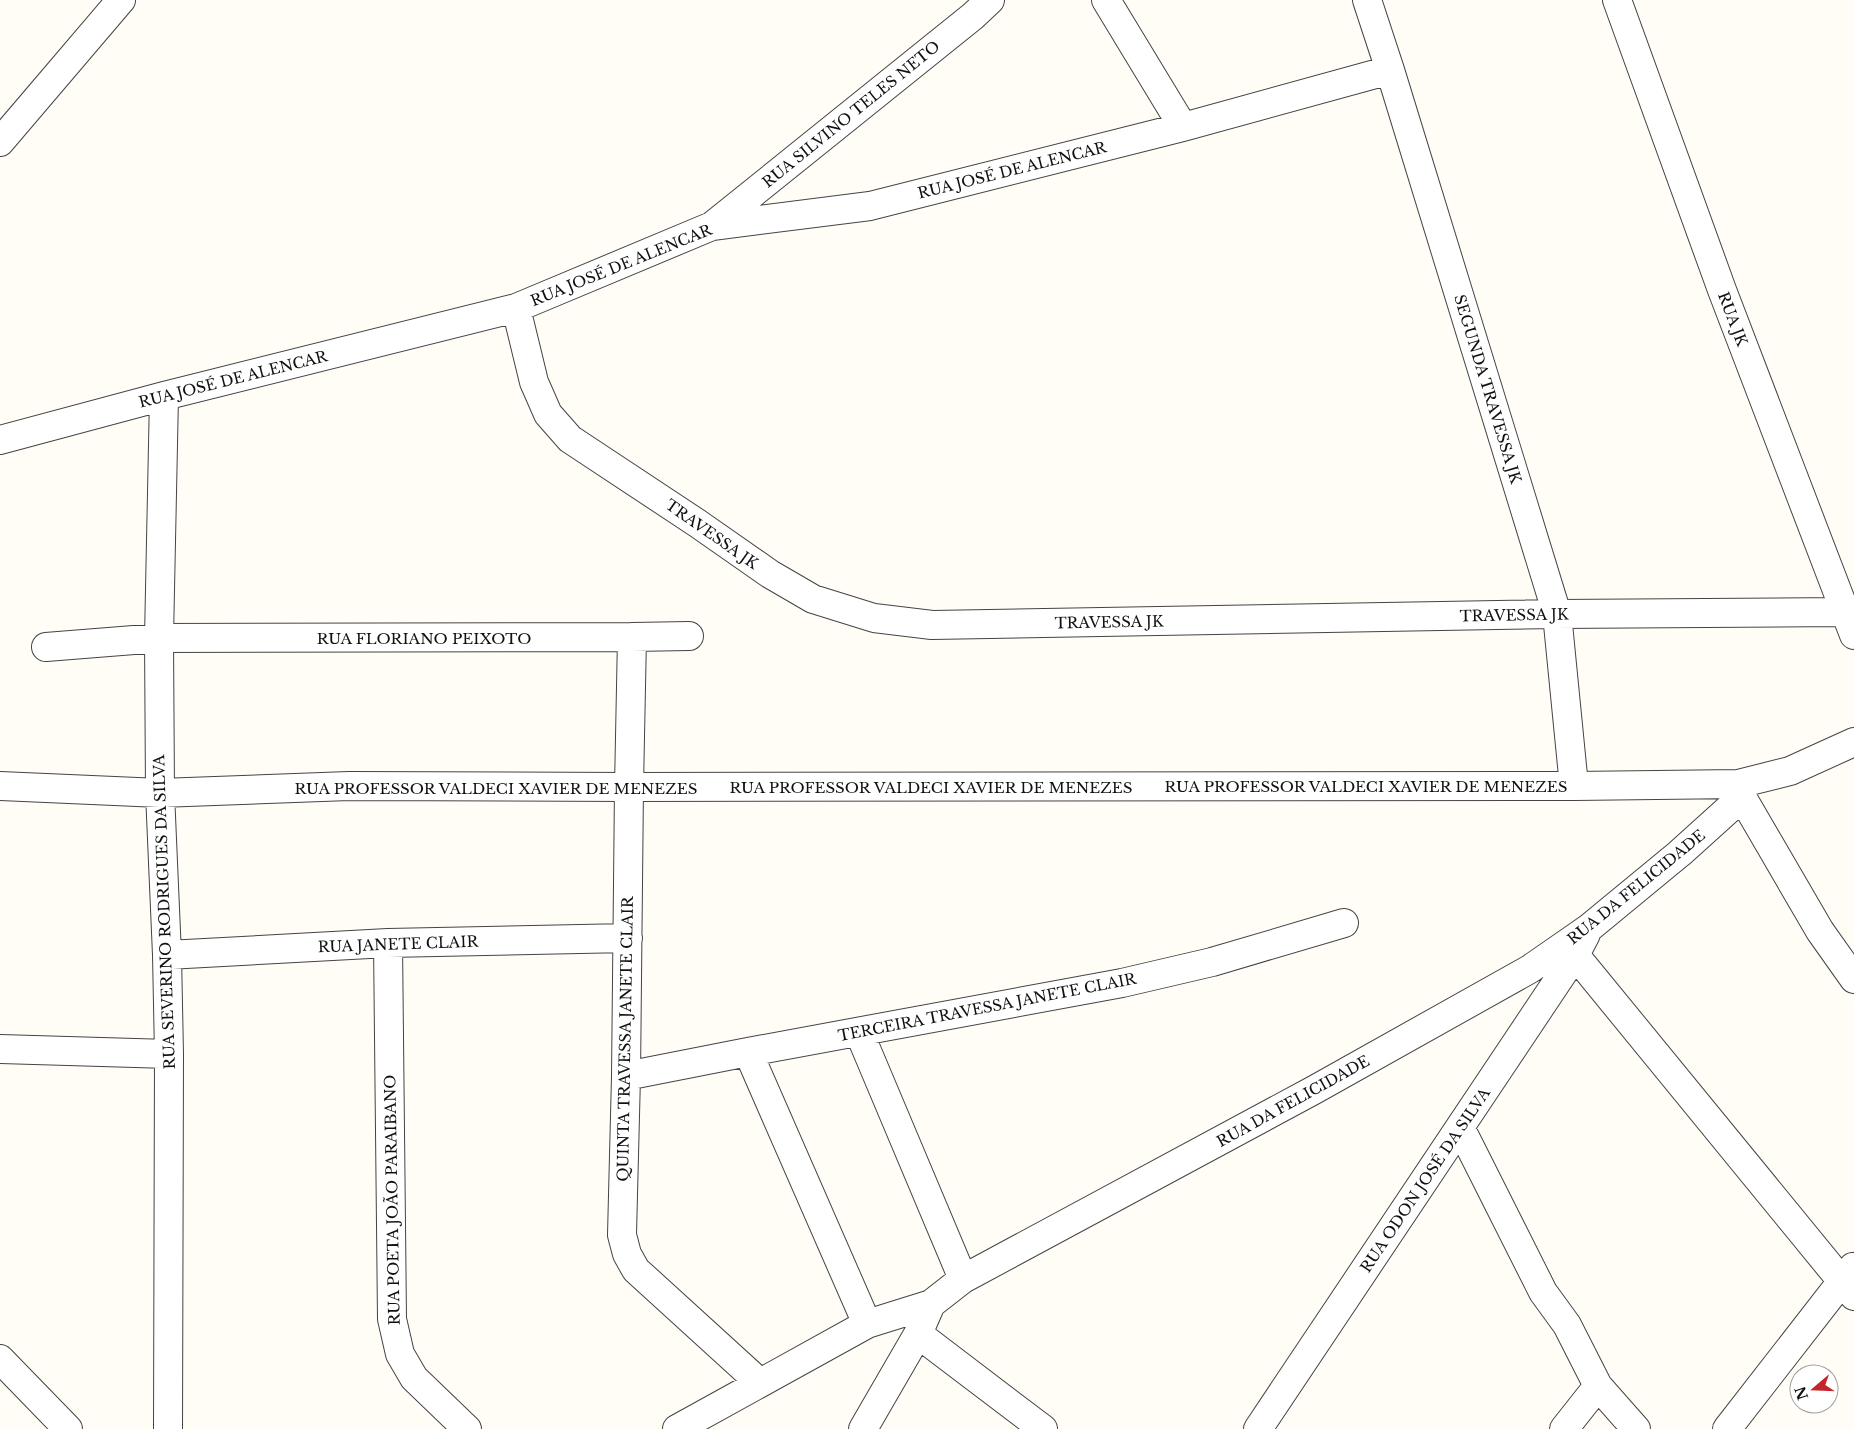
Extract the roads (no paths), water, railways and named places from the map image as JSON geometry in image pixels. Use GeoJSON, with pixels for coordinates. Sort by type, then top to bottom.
{"type":"FeatureCollection","features":[{"type":"Feature","properties":{"kind":"street"},"geometry":{"type":"LineString","coordinates":[[0,142],[122,0]]}},
{"type":"Feature","properties":{"kind":"street"},"geometry":{"type":"LineString","coordinates":[[1106,0],[1183,127]]}},
{"type":"Feature","properties":{"kind":"street","name":"SEGUNDA TRAVESSA JK"},"geometry":{"type":"LineString","coordinates":[[1366,0],[1390,70],[1557,614],[1574,786]]}},
{"type":"Feature","properties":{"kind":"street","name":"RUA JK"},"geometry":{"type":"LineString","coordinates":[[1617,0],[1722,290],[1849,624]]}},
{"type":"Feature","properties":{"kind":"street","name":"RUA SILVINO TELES NETO"},"geometry":{"type":"LineString","coordinates":[[712,226],[973,5]]}},
{"type":"Feature","properties":{"kind":"street","name":"RUA JOSÉ DE ALENCAR"},"geometry":{"type":"LineString","coordinates":[[0,440],[164,396],[516,308],[712,226],[870,206],[1183,127],[1390,70]]}},
{"type":"Feature","properties":{"kind":"street","name":"TRAVESSA JK"},"geometry":{"type":"LineString","coordinates":[[516,308],[534,382],[548,414],[570,438],[770,574],[813,599],[874,618],[932,625],[1557,614],[1849,624]]}},
{"type":"Feature","properties":{"kind":"street","name":"RUA SEVERINO RODRIGUES DA SILVA"},"geometry":{"type":"LineString","coordinates":[[164,396],[159,638],[160,793],[169,1054],[168,1429]]}},
{"type":"Feature","properties":{"kind":"street","name":"RUA FLORIANO PEIXOTO"},"geometry":{"type":"LineString","coordinates":[[46,647],[159,638],[689,636]]}},
{"type":"Feature","properties":{"kind":"street","name":"QUINTA TRAVESSA JANETE CLAIR"},"geometry":{"type":"LineString","coordinates":[[632,637],[622,1235],[627,1254],[636,1270],[760,1384]]}},
{"type":"Feature","properties":{"kind":"street","name":"RUA PROFESSOR VALDECI XAVIER DE MENEZES"},"geometry":{"type":"LineString","coordinates":[[0,786],[160,793],[349,786],[1574,786],[1740,791],[1854,742]]}},
{"type":"Feature","properties":{"kind":"street"},"geometry":{"type":"LineString","coordinates":[[1740,791],[1820,931],[1854,979]]}},
{"type":"Feature","properties":{"kind":"street","name":"RUA DA FELICIDADE"},"geometry":{"type":"LineString","coordinates":[[930,1304],[963,1279],[1383,1051],[1530,968],[1588,928],[1680,853],[1740,791]]}},
{"type":"Feature","properties":{"kind":"street","name":"TERCEIRA TRAVESSA JANETE CLAIR"},"geometry":{"type":"LineString","coordinates":[[626,1076],[1122,983],[1212,962],[1344,923]]}},
{"type":"Feature","properties":{"kind":"street","name":"RUA ODON JOSÉ DA SILVA"},"geometry":{"type":"LineString","coordinates":[[1258,1429],[1575,955],[1588,928]]}},
{"type":"Feature","properties":{"kind":"street","name":"RUA JANETE CLAIR"},"geometry":{"type":"LineString","coordinates":[[167,954],[388,943],[628,938]]}},
{"type":"Feature","properties":{"kind":"street","name":"RUA POETA JOÃO PARAIBANO"},"geometry":{"type":"LineString","coordinates":[[388,943],[392,1318],[400,1354],[414,1378],[467,1429]]}},
{"type":"Feature","properties":{"kind":"street"},"geometry":{"type":"LineString","coordinates":[[1575,955],[1850,1281],[1727,1429]]}},
{"type":"Feature","properties":{"kind":"street"},"geometry":{"type":"LineString","coordinates":[[859,1032],[963,1279]]}},
{"type":"Feature","properties":{"kind":"street"},"geometry":{"type":"LineString","coordinates":[[0,1049],[169,1054]]}},
{"type":"Feature","properties":{"kind":"street"},"geometry":{"type":"LineString","coordinates":[[748,1052],[867,1324]]}},
{"type":"Feature","properties":{"kind":"street"},"geometry":{"type":"LineString","coordinates":[[1460,1127],[1543,1292],[1567,1325],[1598,1386],[1636,1429]]}},
{"type":"Feature","properties":{"kind":"street"},"geometry":{"type":"LineString","coordinates":[[677,1429],[867,1324],[930,1304]]}},
{"type":"Feature","properties":{"kind":"street"},"geometry":{"type":"LineString","coordinates":[[863,1429],[918,1334],[930,1304]]}},
{"type":"Feature","properties":{"kind":"street"},"geometry":{"type":"LineString","coordinates":[[918,1334],[1043,1429]]}},
{"type":"Feature","properties":{"kind":"street"},"geometry":{"type":"LineString","coordinates":[[0,1359],[68,1429]]}},
{"type":"Feature","properties":{"kind":"street"},"geometry":{"type":"LineString","coordinates":[[1564,1429],[1598,1386]]}}]}
